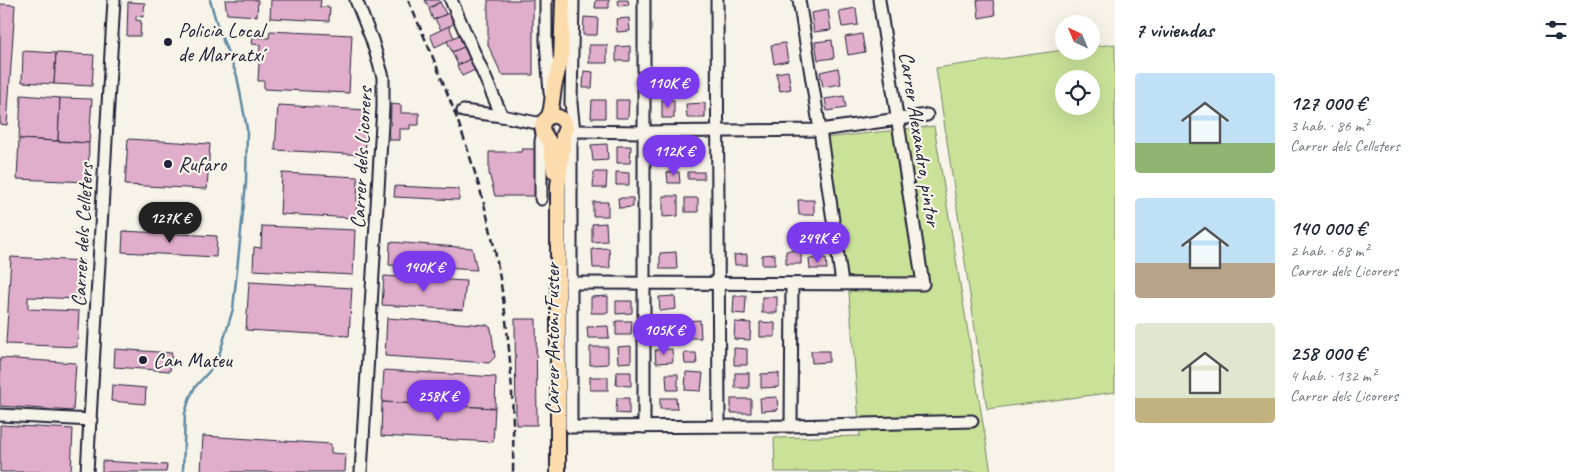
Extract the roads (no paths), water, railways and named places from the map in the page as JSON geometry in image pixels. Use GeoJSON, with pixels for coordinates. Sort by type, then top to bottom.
{"type":"FeatureCollection","features":[{"type":"Feature","properties":{"kind":"main road"},"geometry":{"type":"LineString","coordinates":[[558,186],[549,122],[554,87],[562,54],[563,0]]}},
{"type":"Feature","properties":{"kind":"main road"},"geometry":{"type":"LineString","coordinates":[[549,122],[564,122],[568,133],[563,148],[558,186],[558,472]]}},
{"type":"Feature","properties":{"kind":"street","name":"Carrer dels Celleters"},"geometry":{"type":"LineString","coordinates":[[87,472],[114,0]]}},
{"type":"Feature","properties":{"kind":"street","name":"Carrer dels Licorers"},"geometry":{"type":"LineString","coordinates":[[356,0],[372,40],[383,77],[383,116],[361,472]]}},
{"type":"Feature","properties":{"kind":"street"},"geometry":{"type":"LineString","coordinates":[[451,0],[502,116]]}},
{"type":"Feature","properties":{"kind":"street"},"geometry":{"type":"LineString","coordinates":[[541,199],[541,140],[549,122],[546,0]]}},
{"type":"Feature","properties":{"kind":"street","name":"Carrer Antoni Fuster"},"geometry":{"type":"LineString","coordinates":[[573,0],[571,103],[568,133],[571,142],[571,427],[791,426],[972,420]]}},
{"type":"Feature","properties":{"kind":"street"},"geometry":{"type":"LineString","coordinates":[[644,0],[644,427]]}},
{"type":"Feature","properties":{"kind":"street"},"geometry":{"type":"LineString","coordinates":[[716,0],[719,426]]}},
{"type":"Feature","properties":{"kind":"street"},"geometry":{"type":"LineString","coordinates":[[571,283],[717,282],[792,285],[842,283],[820,130],[798,0]]}},
{"type":"Feature","properties":{"kind":"street","name":"Carrer Alexandro, pintor"},"geometry":{"type":"LineString","coordinates":[[842,283],[923,284],[879,0]]}},
{"type":"Feature","properties":{"kind":"street"},"geometry":{"type":"LineString","coordinates":[[463,111],[549,122]]}},
{"type":"Feature","properties":{"kind":"street"},"geometry":{"type":"LineString","coordinates":[[568,133],[820,130],[927,115]]}},
{"type":"Feature","properties":{"kind":"street"},"geometry":{"type":"LineString","coordinates":[[791,426],[792,285]]}},
{"type":"Feature","properties":{"kind":"street"},"geometry":{"type":"LineString","coordinates":[[0,415],[90,420]]}},
{"type":"Feature","properties":{"kind":"waterway"},"geometry":{"type":"LineString","coordinates":[[183,472],[185,413],[195,387],[214,366],[233,309],[246,183],[247,129],[237,76],[218,28],[210,0]]}},
{"type":"Feature","properties":{"kind":"railway"},"geometry":{"type":"LineString","coordinates":[[408,0],[460,129],[475,173],[494,246],[501,283],[510,358],[513,472]]}},
{"type":"Feature","properties":{"kind":"place","name":"Policia Local de Marratxí"},"geometry":{"type":"Point","coordinates":[168,42]}},
{"type":"Feature","properties":{"kind":"place","name":"Rufaro"},"geometry":{"type":"Point","coordinates":[168,164]}},
{"type":"Feature","properties":{"kind":"place","name":"Can Mateu"},"geometry":{"type":"Point","coordinates":[143,360]}}]}
